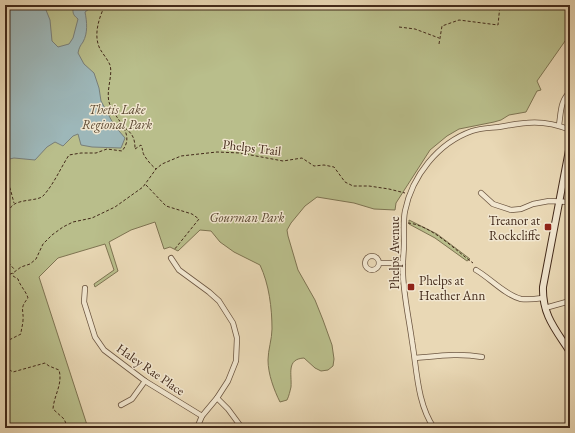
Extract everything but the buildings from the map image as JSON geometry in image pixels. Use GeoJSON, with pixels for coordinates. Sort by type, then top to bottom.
{"type":"FeatureCollection","features":[{"type":"Feature","properties":{"kind":"street"},"geometry":{"type":"LineString","coordinates":[[559,125],[562,104],[570,92]]}},
{"type":"Feature","properties":{"kind":"street","name":"Phelps Avenue"},"geometry":{"type":"LineString","coordinates":[[434,428],[423,406],[404,292],[404,213],[410,195],[419,176],[433,157],[461,136],[478,130],[527,122],[559,125],[570,130]]}},
{"type":"Feature","properties":{"kind":"street"},"geometry":{"type":"LineString","coordinates":[[570,145],[543,287],[543,298],[548,318],[570,352]]}},
{"type":"Feature","properties":{"kind":"street"},"geometry":{"type":"LineString","coordinates":[[481,192],[492,204],[511,210],[521,209],[541,202],[570,202]]}},
{"type":"Feature","properties":{"kind":"street"},"geometry":{"type":"LineString","coordinates":[[171,258],[178,270],[210,292],[219,301],[233,323],[237,338],[236,362],[228,381],[217,398],[202,416],[197,428]]}},
{"type":"Feature","properties":{"kind":"street"},"geometry":{"type":"LineString","coordinates":[[379,263],[403,263]]}},
{"type":"Feature","properties":{"kind":"street"},"geometry":{"type":"LineString","coordinates":[[476,270],[515,297],[528,299],[543,298]]}},
{"type":"Feature","properties":{"kind":"street","name":"Haley Rae Place"},"geometry":{"type":"LineString","coordinates":[[85,288],[84,302],[95,337],[104,350],[145,381],[202,416]]}},
{"type":"Feature","properties":{"kind":"street"},"geometry":{"type":"LineString","coordinates":[[545,308],[570,301]]}},
{"type":"Feature","properties":{"kind":"street"},"geometry":{"type":"LineString","coordinates":[[415,358],[452,354],[465,354],[482,357]]}},
{"type":"Feature","properties":{"kind":"street"},"geometry":{"type":"LineString","coordinates":[[121,405],[132,399],[145,381]]}},
{"type":"Feature","properties":{"kind":"street"},"geometry":{"type":"LineString","coordinates":[[217,398],[228,409],[242,428]]}},
{"type":"Feature","properties":{"kind":"path"},"geometry":{"type":"LineString","coordinates":[[5,216],[14,204],[42,198],[56,179],[58,172],[62,168],[62,164],[69,155],[96,153],[107,149],[122,151],[125,147],[127,138],[123,127],[114,114],[109,102],[108,88],[110,66],[104,57],[97,40],[99,18],[105,5]]}},
{"type":"Feature","properties":{"kind":"path"},"geometry":{"type":"LineString","coordinates":[[439,44],[442,26],[459,20],[498,24],[500,5]]}},
{"type":"Feature","properties":{"kind":"path"},"geometry":{"type":"LineString","coordinates":[[399,27],[415,29],[440,38]]}},
{"type":"Feature","properties":{"kind":"path"},"geometry":{"type":"LineString","coordinates":[[123,127],[135,138],[135,149],[140,145],[143,149],[143,154],[150,164],[156,169]]}},
{"type":"Feature","properties":{"kind":"path","name":"Phelps Trail"},"geometry":{"type":"LineString","coordinates":[[5,276],[30,264],[36,259],[43,244],[63,227],[73,222],[92,218],[109,211],[146,185],[156,169],[169,160],[181,156],[217,152],[240,153],[284,161],[301,158],[314,166],[324,165],[334,167],[345,182],[353,186],[369,186],[389,189],[410,195]]}},
{"type":"Feature","properties":{"kind":"path"},"geometry":{"type":"LineString","coordinates":[[7,183],[10,188],[14,204]]}},
{"type":"Feature","properties":{"kind":"path"},"geometry":{"type":"LineString","coordinates":[[146,185],[166,206],[192,214],[199,219],[174,250]]}},
{"type":"Feature","properties":{"kind":"path"},"geometry":{"type":"LineString","coordinates":[[404,222],[414,224],[435,234],[473,263]]}},
{"type":"Feature","properties":{"kind":"path"},"geometry":{"type":"LineString","coordinates":[[5,259],[15,271]]}},
{"type":"Feature","properties":{"kind":"path"},"geometry":{"type":"LineString","coordinates":[[5,342],[21,334],[24,320],[22,314],[23,307],[24,302],[28,298],[19,283],[18,278],[13,276],[13,272]]}},
{"type":"Feature","properties":{"kind":"path"},"geometry":{"type":"LineString","coordinates":[[5,367],[13,372],[45,363],[59,370],[61,378],[53,409],[64,419],[68,427],[48,426],[44,428]]}},
{"type":"Feature","properties":{"kind":"green space","name":"Thetis Lake Regional Park"},"geometry":{"type":"Polygon","coordinates":[[[5,5],[570,5],[570,34],[537,81],[541,90],[537,91],[526,112],[509,115],[494,122],[459,129],[447,136],[430,150],[396,203],[395,210],[374,209],[354,203],[317,197],[305,206],[291,223],[287,230],[298,270],[315,300],[332,345],[334,359],[333,366],[328,370],[321,371],[315,368],[304,358],[295,361],[291,368],[291,387],[287,400],[280,402],[269,371],[268,360],[272,333],[271,313],[268,288],[260,265],[234,252],[220,242],[211,231],[200,230],[178,251],[170,247],[164,249],[155,222],[131,230],[109,242],[118,271],[95,287],[94,284],[114,270],[105,244],[58,258],[39,277],[88,428],[5,428],[5,5]]]}},
{"type":"Feature","properties":{"kind":"green space"},"geometry":{"type":"Polygon","coordinates":[[[409,220],[437,234],[470,259],[467,261],[435,238],[409,224],[409,220]]]}},
{"type":"Feature","properties":{"kind":"water"},"geometry":{"type":"Polygon","coordinates":[[[5,5],[44,5],[50,20],[52,41],[58,47],[69,44],[73,38],[78,19],[73,13],[73,5],[93,6],[85,12],[87,24],[85,39],[78,53],[84,64],[94,73],[99,88],[101,101],[114,125],[125,138],[121,148],[81,145],[78,134],[73,136],[63,146],[55,142],[47,147],[35,160],[14,158],[5,160],[5,5]]]}},
{"type":"Feature","properties":{"kind":"place","name":"Treanor at Rockcliffe"},"geometry":{"type":"Point","coordinates":[548,227]}},
{"type":"Feature","properties":{"kind":"place","name":"Phelps at Heather Ann"},"geometry":{"type":"Point","coordinates":[411,287]}},
{"type":"Feature","properties":{"kind":"park label","name":"Gourman Park"},"geometry":{"type":"Point","coordinates":[247,217]}}]}
